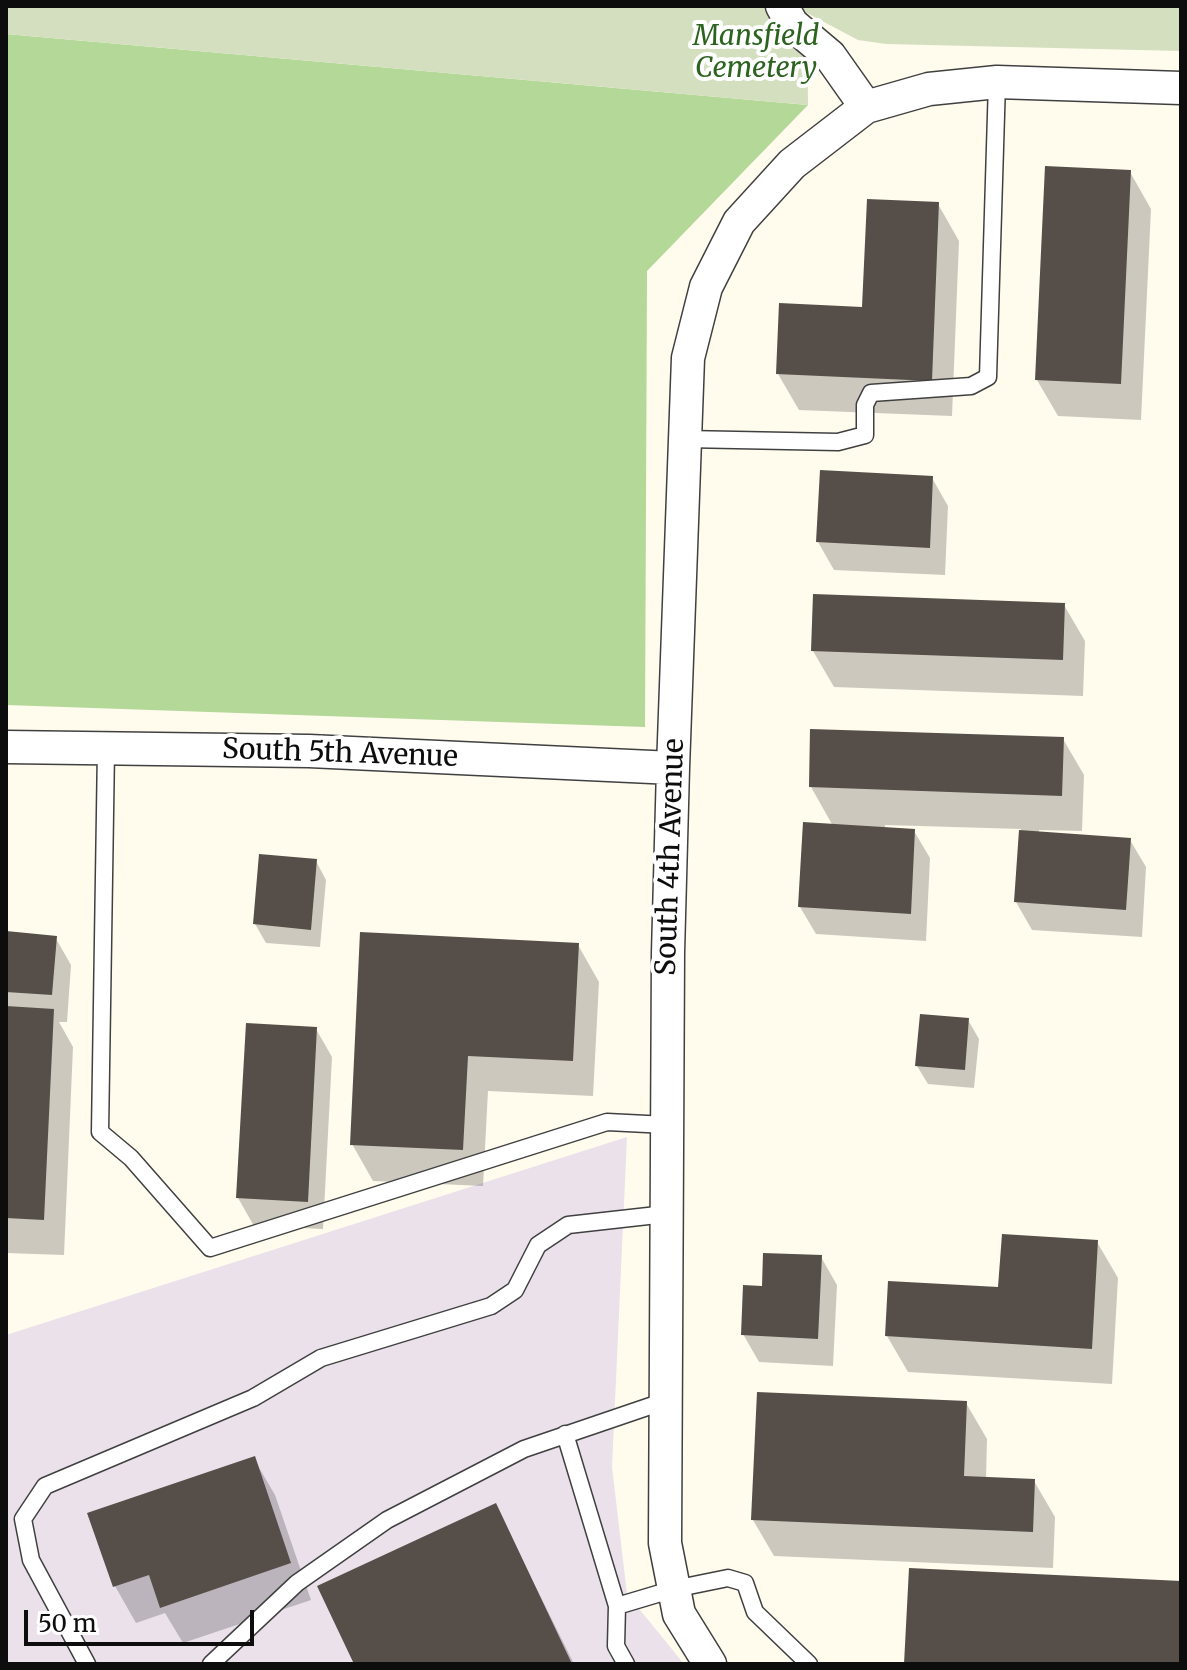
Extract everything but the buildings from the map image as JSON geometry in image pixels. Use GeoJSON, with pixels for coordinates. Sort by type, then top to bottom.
{"type":"FeatureCollection","features":[{"type":"Feature","properties":{"kind":"street"},"geometry":{"type":"LineString","coordinates":[[782,6],[792,24],[830,56],[866,107],[929,89],[997,82],[1181,88]]}},
{"type":"Feature","properties":{"kind":"street","name":"South 4th Avenue"},"geometry":{"type":"LineString","coordinates":[[710,1664],[679,1614],[665,1543],[673,768],[688,358],[706,287],[739,222],[792,164],[866,107]]}},
{"type":"Feature","properties":{"kind":"street","name":"South 5th Avenue"},"geometry":{"type":"LineString","coordinates":[[6,747],[309,751],[673,768]]}},
{"type":"Feature","properties":{"kind":"lane"},"geometry":{"type":"LineString","coordinates":[[685,439],[838,442],[865,435],[865,405],[871,393],[971,386],[988,377],[997,82]]}},
{"type":"Feature","properties":{"kind":"lane"},"geometry":{"type":"LineString","coordinates":[[106,749],[100,1132],[131,1158],[210,1248],[607,1122],[667,1125]]}},
{"type":"Feature","properties":{"kind":"lane"},"geometry":{"type":"LineString","coordinates":[[87,1664],[31,1560],[23,1519],[45,1486],[253,1398],[321,1358],[491,1306],[515,1290],[538,1245],[568,1225],[666,1214]]}},
{"type":"Feature","properties":{"kind":"lane"},"geometry":{"type":"LineString","coordinates":[[211,1664],[297,1583],[387,1520],[524,1449],[665,1401]]}},
{"type":"Feature","properties":{"kind":"lane"},"geometry":{"type":"LineString","coordinates":[[565,1434],[617,1606],[616,1646],[626,1664]]}},
{"type":"Feature","properties":{"kind":"lane"},"geometry":{"type":"LineString","coordinates":[[617,1606],[674,1589],[728,1578],[745,1583],[755,1612],[809,1664]]}},
{"type":"Feature","properties":{"kind":"shaded area"},"geometry":{"type":"Polygon","coordinates":[[[627,1137],[612,1467],[627,1594],[684,1664],[6,1664],[6,1335],[627,1137]]]}},
{"type":"Feature","properties":{"kind":"green space","name":"Mansfield Cemetery"},"geometry":{"type":"Polygon","coordinates":[[[6,6],[1181,6],[1181,51],[886,44],[858,40],[807,13],[808,105],[6,34],[6,6]]]}},
{"type":"Feature","properties":{"kind":"green space"},"geometry":{"type":"Polygon","coordinates":[[[6,34],[808,105],[647,271],[645,727],[6,705],[6,34]]]}}]}
